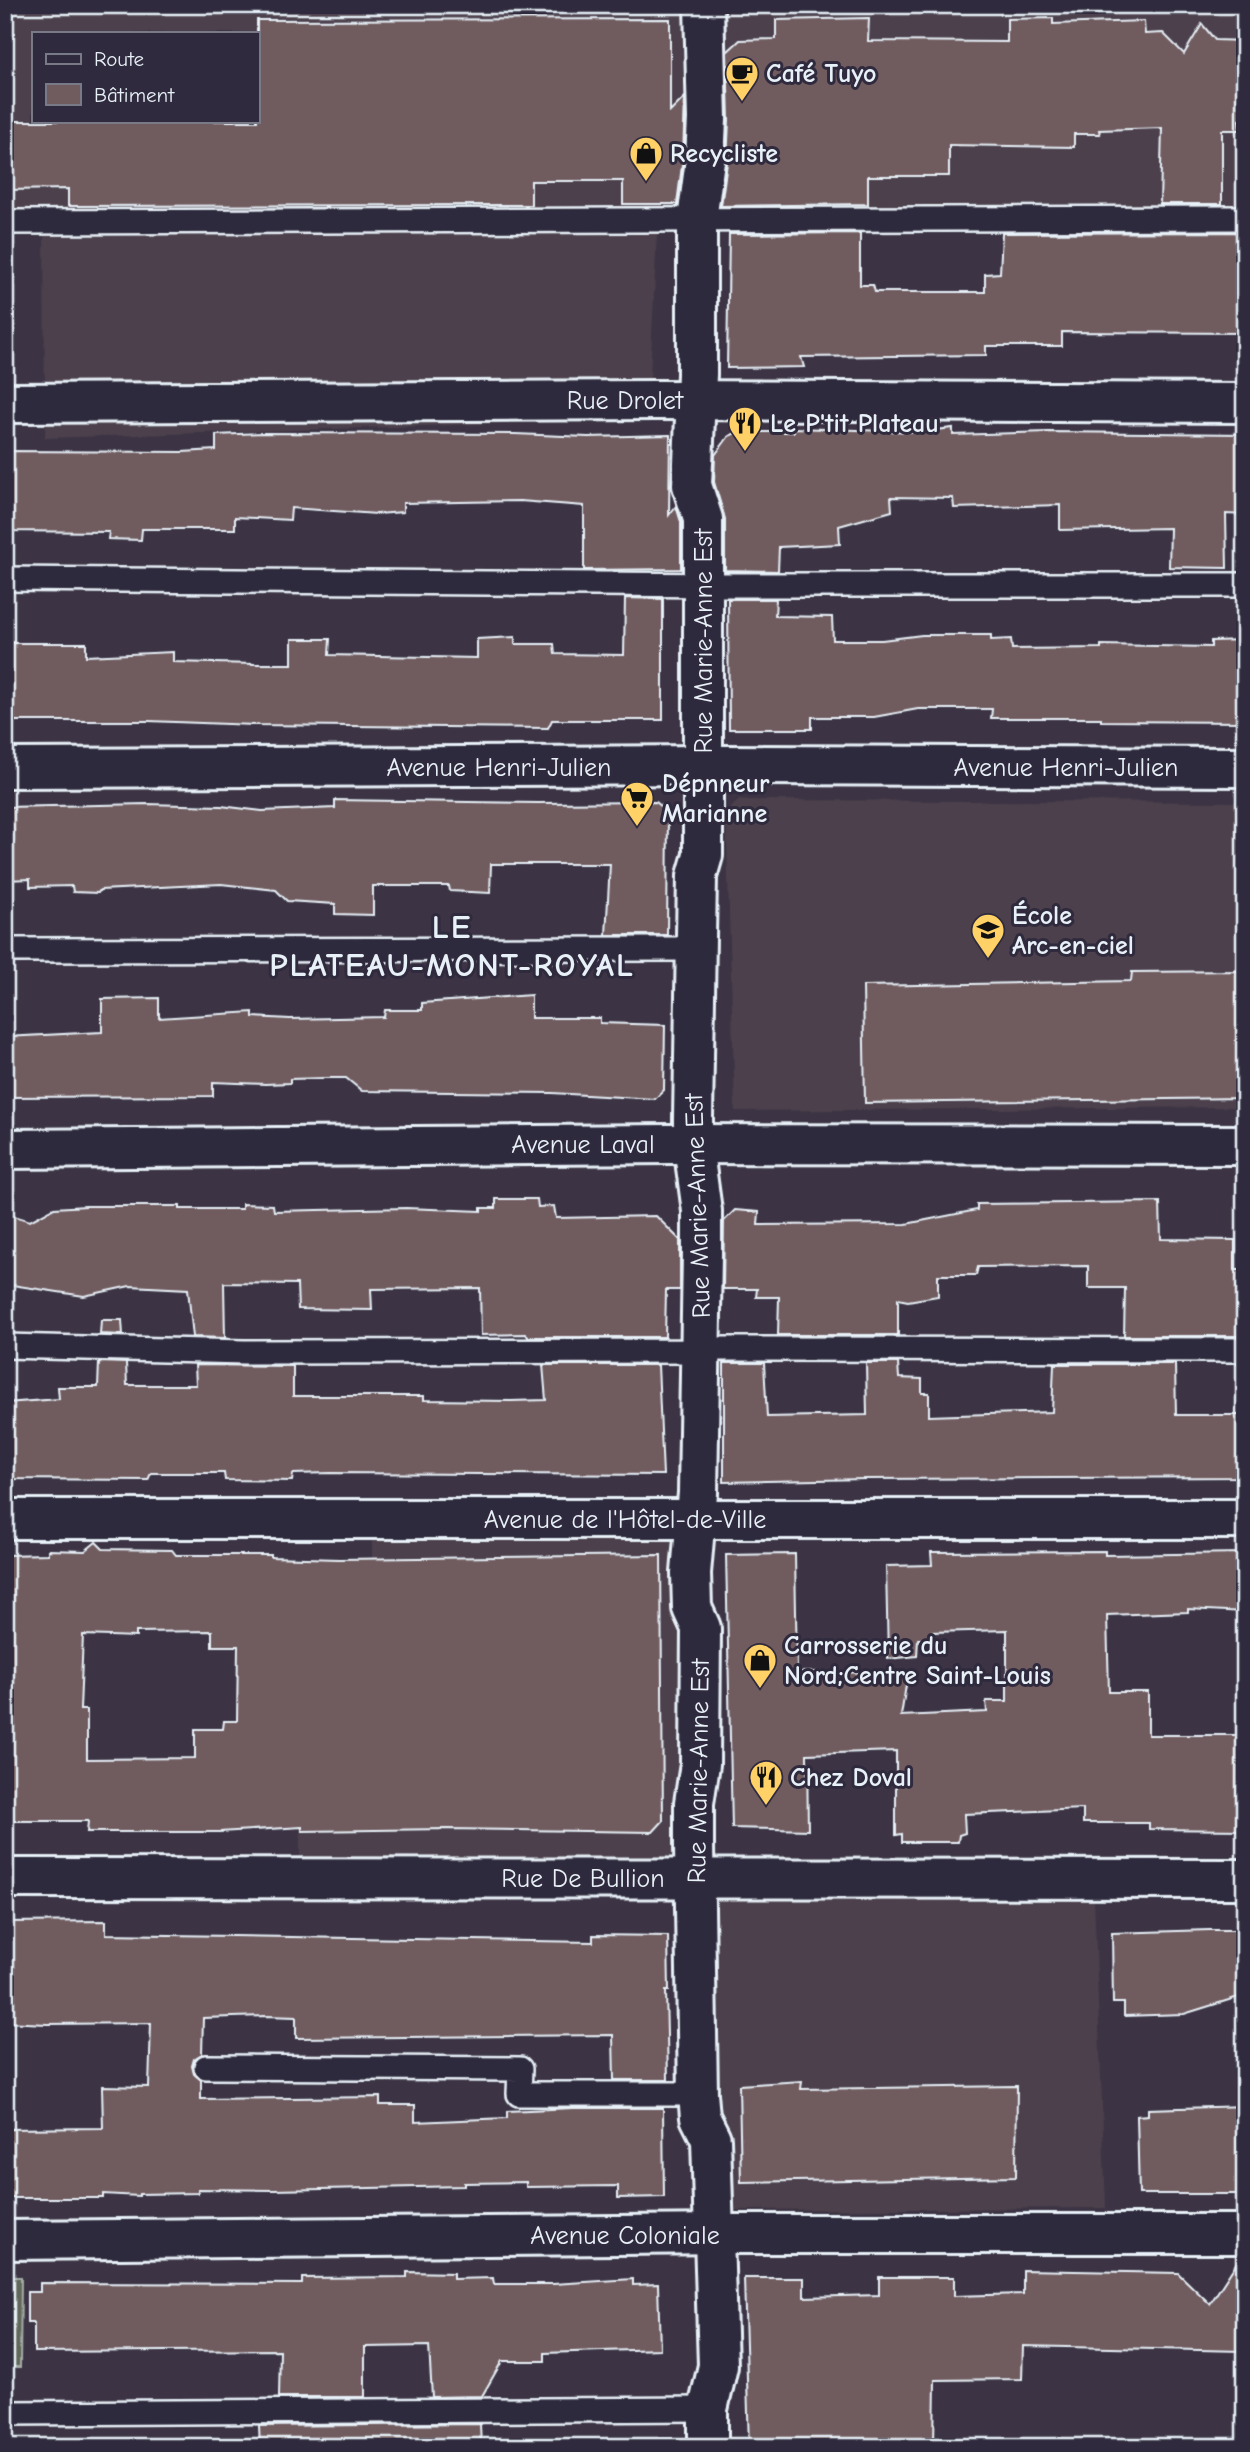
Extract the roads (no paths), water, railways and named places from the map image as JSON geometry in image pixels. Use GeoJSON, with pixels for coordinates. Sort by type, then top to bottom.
{"type":"FeatureCollection","features":[{"type":"Feature","properties":{"kind":"street","name":"Rue Marie-Anne Est"},"geometry":{"type":"LineString","coordinates":[[704,5],[706,141],[697,220],[697,374],[692,485],[703,519],[703,855],[696,876],[694,949],[693,1144],[702,1211],[697,1520],[691,1573],[692,1608],[701,1628],[700,1764],[694,1802],[698,2094],[700,2117],[711,2139],[718,2366],[708,2409],[708,2447]]}},
{"type":"Feature","properties":{"kind":"street","name":"Rue Drolet"},"geometry":{"type":"LineString","coordinates":[[5,403],[695,400],[1245,402]]}},
{"type":"Feature","properties":{"kind":"street","name":"Avenue Henri-Julien"},"geometry":{"type":"LineString","coordinates":[[5,768],[1245,767]]}},
{"type":"Feature","properties":{"kind":"street","name":"Avenue Laval"},"geometry":{"type":"LineString","coordinates":[[5,1149],[693,1144],[1245,1146]]}},
{"type":"Feature","properties":{"kind":"street","name":"Avenue de l'Hôtel-de-Ville"},"geometry":{"type":"LineString","coordinates":[[5,1519],[1245,1519]]}},
{"type":"Feature","properties":{"kind":"street","name":"Rue De Bullion"},"geometry":{"type":"LineString","coordinates":[[5,1878],[1245,1879]]}},
{"type":"Feature","properties":{"kind":"street","name":"Avenue Coloniale"},"geometry":{"type":"LineString","coordinates":[[5,2241],[1245,2234]]}},
{"type":"Feature","properties":{"kind":"lane"},"geometry":{"type":"LineString","coordinates":[[5,222],[1245,218]]}},
{"type":"Feature","properties":{"kind":"lane"},"geometry":{"type":"LineString","coordinates":[[5,579],[1245,585]]}},
{"type":"Feature","properties":{"kind":"lane"},"geometry":{"type":"LineString","coordinates":[[5,950],[694,949]]}},
{"type":"Feature","properties":{"kind":"lane"},"geometry":{"type":"LineString","coordinates":[[5,1346],[244,1352],[1245,1350]]}},
{"type":"Feature","properties":{"kind":"lane"},"geometry":{"type":"LineString","coordinates":[[206,2067],[520,2069],[519,2094],[698,2094]]}},
{"type":"Feature","properties":{"kind":"lane"},"geometry":{"type":"LineString","coordinates":[[5,2413],[708,2409]]}},
{"type":"Feature","properties":{"kind":"place","name":"Café Tuyo"},"geometry":{"type":"Point","coordinates":[742,103]}},
{"type":"Feature","properties":{"kind":"place","name":"Recycliste"},"geometry":{"type":"Point","coordinates":[646,183]}},
{"type":"Feature","properties":{"kind":"place","name":"Le P'tit Plateau"},"geometry":{"type":"Point","coordinates":[745,453]}},
{"type":"Feature","properties":{"kind":"place","name":"Dépnneur Marianne"},"geometry":{"type":"Point","coordinates":[637,828]}},
{"type":"Feature","properties":{"kind":"place","name":"École Arc-en-ciel"},"geometry":{"type":"Point","coordinates":[988,960]}},
{"type":"Feature","properties":{"kind":"place","name":"Carrosserie du Nord;Centre Saint-Louis"},"geometry":{"type":"Point","coordinates":[760,1690]}},
{"type":"Feature","properties":{"kind":"place","name":"Chez Doval"},"geometry":{"type":"Point","coordinates":[766,1807]}},
{"type":"Feature","properties":{"kind":"district","name":"LE PLATEAU-MONT-ROYAL"},"geometry":{"type":"Point","coordinates":[452,945]}}]}
